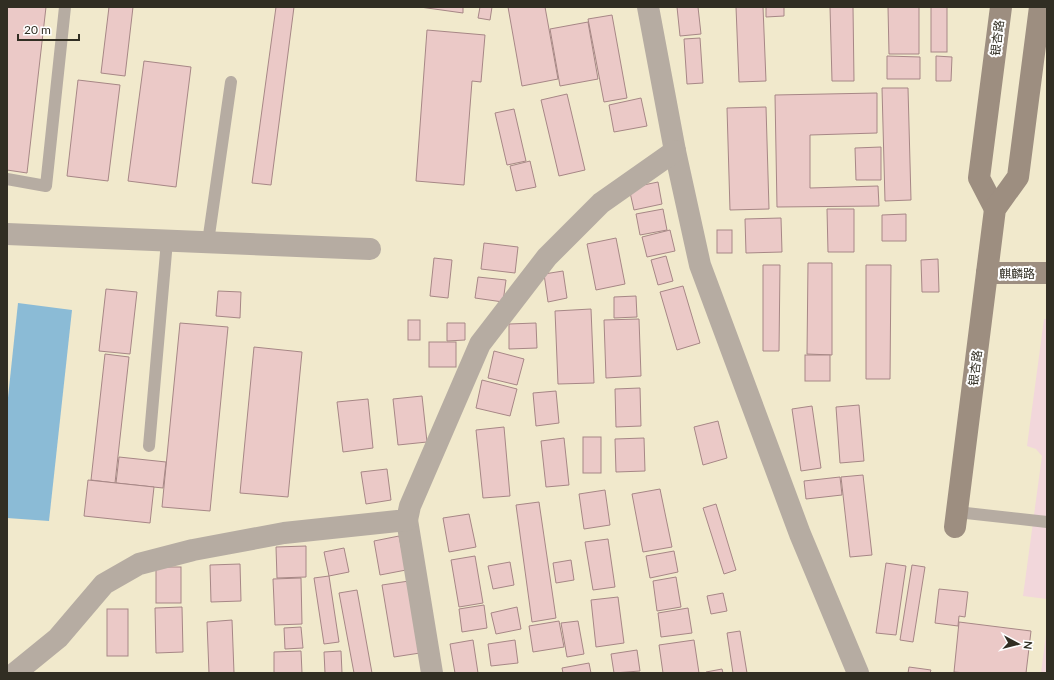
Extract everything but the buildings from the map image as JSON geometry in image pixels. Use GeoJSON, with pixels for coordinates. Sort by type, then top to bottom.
{"type":"FeatureCollection","features":[{"type":"Feature","properties":{"kind":"street"},"geometry":{"type":"LineString","coordinates":[[648,7],[675,151],[700,265],[800,534],[858,673]]}},
{"type":"Feature","properties":{"kind":"street","name":"银杏路"},"geometry":{"type":"LineString","coordinates":[[995,209],[979,178],[1001,7]]}},
{"type":"Feature","properties":{"kind":"street","name":"银杏路"},"geometry":{"type":"LineString","coordinates":[[956,519],[995,209],[1018,177],[1040,7]]}},
{"type":"Feature","properties":{"kind":"street"},"geometry":{"type":"LineString","coordinates":[[432,673],[407,520],[410,506],[480,344],[547,257],[600,203],[675,151]]}},
{"type":"Feature","properties":{"kind":"street"},"geometry":{"type":"LineString","coordinates":[[7,234],[370,249]]}},
{"type":"Feature","properties":{"kind":"street","name":"麒麟路"},"geometry":{"type":"LineString","coordinates":[[987,273],[1047,273]]}},
{"type":"Feature","properties":{"kind":"street"},"geometry":{"type":"LineString","coordinates":[[14,673],[58,638],[104,584],[139,564],[193,550],[284,533],[407,520]]}},
{"type":"Feature","properties":{"kind":"lane"},"geometry":{"type":"LineString","coordinates":[[7,179],[46,186],[65,7]]}},
{"type":"Feature","properties":{"kind":"lane"},"geometry":{"type":"LineString","coordinates":[[208,242],[231,82]]}},
{"type":"Feature","properties":{"kind":"lane"},"geometry":{"type":"LineString","coordinates":[[149,446],[167,241]]}},
{"type":"Feature","properties":{"kind":"lane"},"geometry":{"type":"LineString","coordinates":[[956,519],[1047,522]]}},
{"type":"Feature","properties":{"kind":"shaded area"},"geometry":{"type":"Polygon","coordinates":[[[1044,319],[1047,319],[1047,599],[1023,596],[1042,456],[1036,449],[1027,446],[1044,319]]]}},
{"type":"Feature","properties":{"kind":"shaded area"},"geometry":{"type":"Polygon","coordinates":[[[1047,627],[1047,673],[1041,673],[1047,627]]]}},
{"type":"Feature","properties":{"kind":"water"},"geometry":{"type":"Polygon","coordinates":[[[18,303],[72,310],[49,521],[7,518],[7,407],[18,303]]]}}]}
